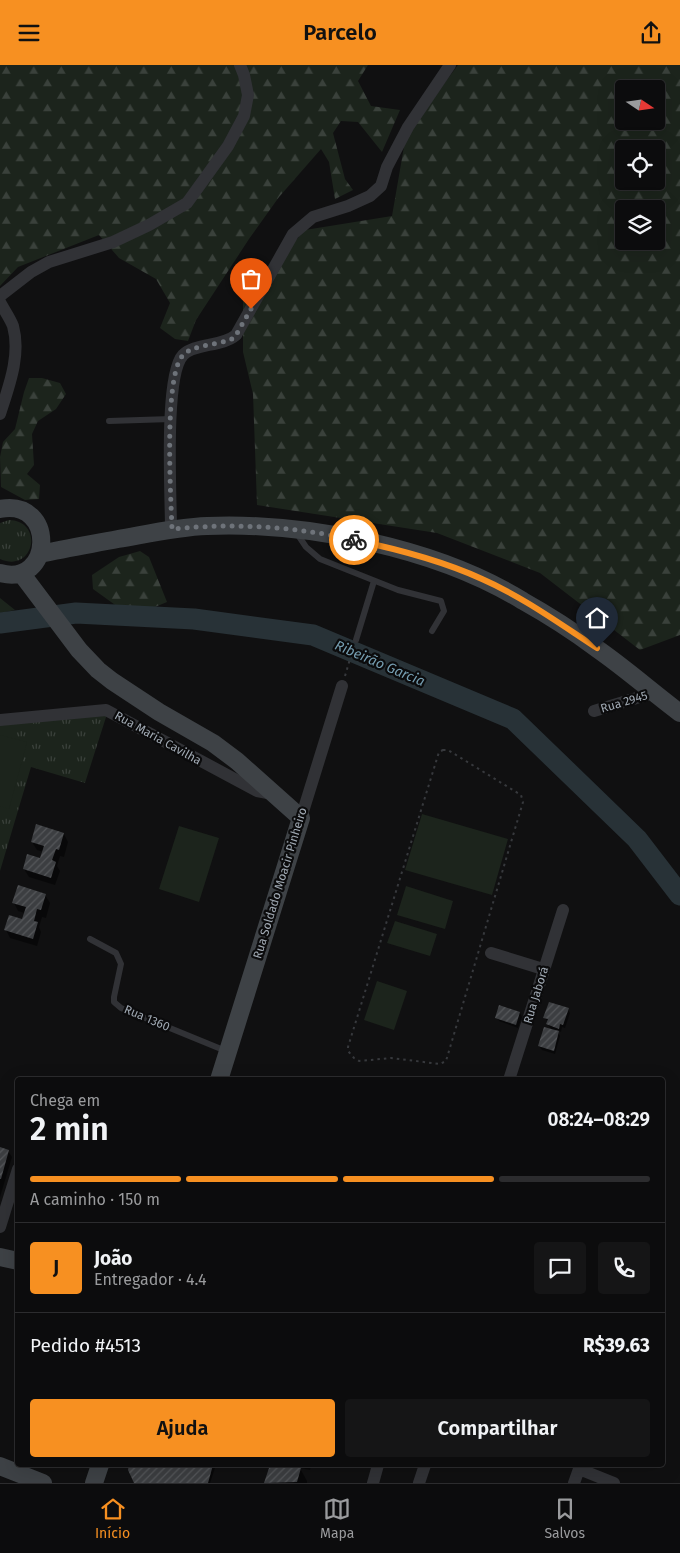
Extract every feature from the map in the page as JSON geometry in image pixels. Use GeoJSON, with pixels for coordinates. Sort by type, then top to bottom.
{"type":"FeatureCollection","features":[{"type":"Feature","properties":{"kind":"main road"},"geometry":{"type":"LineString","coordinates":[[0,573],[12,575],[21,573],[32,565],[40,554],[42,542],[36,521],[21,510],[2,506]]}},
{"type":"Feature","properties":{"kind":"main road"},"geometry":{"type":"LineString","coordinates":[[40,554],[172,529],[206,526],[251,525],[295,530],[339,536],[381,546],[442,562],[483,579],[523,600],[597,648],[680,713]]}},
{"type":"Feature","properties":{"kind":"main road"},"geometry":{"type":"LineString","coordinates":[[40,530],[56,537],[87,545]]}},
{"type":"Feature","properties":{"kind":"main road"},"geometry":{"type":"LineString","coordinates":[[21,573],[80,650],[98,670],[159,712],[213,743],[237,761],[273,794]]}},
{"type":"Feature","properties":{"kind":"main road","name":"Rua Maria Cavilha"},"geometry":{"type":"LineString","coordinates":[[273,794],[301,818]]}},
{"type":"Feature","properties":{"kind":"main road","name":"Rua Soldado Moacir Pinheiro"},"geometry":{"type":"LineString","coordinates":[[220,1077],[301,818]]}},
{"type":"Feature","properties":{"kind":"main road"},"geometry":{"type":"LineString","coordinates":[[0,1257],[15,1260]]}},
{"type":"Feature","properties":{"kind":"main road"},"geometry":{"type":"LineString","coordinates":[[0,1466],[39,1482]]}},
{"type":"Feature","properties":{"kind":"main road"},"geometry":{"type":"LineString","coordinates":[[94,1483],[99,1467]]}},
{"type":"Feature","properties":{"kind":"street"},"geometry":{"type":"LineString","coordinates":[[0,296],[31,272],[49,262],[113,242],[149,225],[187,203],[228,146],[244,116],[248,95],[240,65]]}},
{"type":"Feature","properties":{"kind":"street"},"geometry":{"type":"LineString","coordinates":[[172,529],[170,419],[174,373],[183,354],[232,339],[293,234],[313,217],[348,206],[370,196],[380,186],[387,167],[408,127],[450,65]]}},
{"type":"Feature","properties":{"kind":"street"},"geometry":{"type":"LineString","coordinates":[[0,302],[12,326],[15,352],[13,373],[0,414]]}},
{"type":"Feature","properties":{"kind":"street","name":"Rua Soldado Moacir Pinheiro"},"geometry":{"type":"LineString","coordinates":[[301,818],[342,686]]}},
{"type":"Feature","properties":{"kind":"street","name":"Rua 2945"},"geometry":{"type":"LineString","coordinates":[[594,711],[653,693]]}},
{"type":"Feature","properties":{"kind":"street","name":"Rua Maria Cavilha"},"geometry":{"type":"LineString","coordinates":[[0,720],[106,710],[256,791],[273,794]]}},
{"type":"Feature","properties":{"kind":"street","name":"Rua Jaborá"},"geometry":{"type":"LineString","coordinates":[[511,1077],[543,969],[563,910]]}},
{"type":"Feature","properties":{"kind":"street"},"geometry":{"type":"LineString","coordinates":[[491,953],[543,969]]}},
{"type":"Feature","properties":{"kind":"street"},"geometry":{"type":"LineString","coordinates":[[0,1227],[15,1179]]}},
{"type":"Feature","properties":{"kind":"street"},"geometry":{"type":"LineString","coordinates":[[372,1483],[377,1467]]}},
{"type":"Feature","properties":{"kind":"street"},"geometry":{"type":"LineString","coordinates":[[419,1483],[424,1467]]}},
{"type":"Feature","properties":{"kind":"street"},"geometry":{"type":"LineString","coordinates":[[574,1483],[579,1469],[614,1483]]}},
{"type":"Feature","properties":{"kind":"lane"},"geometry":{"type":"LineString","coordinates":[[109,421],[170,419]]}},
{"type":"Feature","properties":{"kind":"lane"},"geometry":{"type":"LineString","coordinates":[[295,530],[306,547],[320,559],[398,590],[441,601],[444,611],[432,631]]}},
{"type":"Feature","properties":{"kind":"lane"},"geometry":{"type":"LineString","coordinates":[[356,640],[374,581]]}},
{"type":"Feature","properties":{"kind":"lane","name":"Rua 1360"},"geometry":{"type":"LineString","coordinates":[[90,939],[116,953],[121,964],[114,1002],[122,1008],[228,1052]]}},
{"type":"Feature","properties":{"kind":"path"},"geometry":{"type":"LineString","coordinates":[[342,686],[356,640]]}},
{"type":"Feature","properties":{"kind":"path"},"geometry":{"type":"LineString","coordinates":[[448,750],[521,795],[523,802],[446,1061],[440,1065],[392,1058],[360,1061],[354,1059],[348,1051],[348,1047],[440,752],[448,750]]}},
{"type":"Feature","properties":{"kind":"green space"},"geometry":{"type":"Polygon","coordinates":[[[0,65],[368,65],[358,81],[371,106],[400,110],[382,152],[358,122],[341,121],[333,133],[345,179],[353,190],[335,199],[329,162],[321,149],[279,197],[249,239],[196,320],[188,341],[175,339],[160,328],[170,303],[156,279],[119,258],[99,235],[18,267],[0,286],[0,65]]]}},
{"type":"Feature","properties":{"kind":"green space"},"geometry":{"type":"Polygon","coordinates":[[[458,65],[680,65],[680,635],[640,650],[540,573],[437,533],[257,505],[253,394],[243,352],[243,294],[251,274],[265,275],[305,230],[392,216],[406,135],[458,65]]]}},
{"type":"Feature","properties":{"kind":"green space"},"geometry":{"type":"Polygon","coordinates":[[[29,378],[42,378],[60,383],[66,394],[56,409],[38,421],[32,434],[34,465],[27,474],[40,485],[39,499],[25,500],[1,487],[0,457],[3,442],[15,429],[29,378]]]}},
{"type":"Feature","properties":{"kind":"green space"},"geometry":{"type":"Polygon","coordinates":[[[9,520],[20,523],[28,529],[31,537],[31,545],[27,554],[21,559],[12,562],[0,559],[0,523],[9,520]]]}},
{"type":"Feature","properties":{"kind":"green space"},"geometry":{"type":"Polygon","coordinates":[[[140,551],[149,557],[167,602],[155,607],[118,607],[93,589],[92,575],[119,557],[140,551]]]}},
{"type":"Feature","properties":{"kind":"green space"},"geometry":{"type":"Polygon","coordinates":[[[0,598],[15,610],[0,613],[0,598]]]}},
{"type":"Feature","properties":{"kind":"green space"},"geometry":{"type":"Polygon","coordinates":[[[107,714],[85,783],[31,767],[0,871],[0,724],[107,714]]]}},
{"type":"Feature","properties":{"kind":"green space"},"geometry":{"type":"Polygon","coordinates":[[[0,735],[27,742],[9,809],[0,806],[0,735]]]}},
{"type":"Feature","properties":{"kind":"green space"},"geometry":{"type":"Polygon","coordinates":[[[422,814],[508,839],[492,895],[405,870],[422,814]]]}},
{"type":"Feature","properties":{"kind":"green space"},"geometry":{"type":"Polygon","coordinates":[[[179,826],[219,838],[199,902],[159,889],[179,826]]]}},
{"type":"Feature","properties":{"kind":"green space"},"geometry":{"type":"Polygon","coordinates":[[[406,886],[453,901],[445,929],[397,915],[406,886]]]}},
{"type":"Feature","properties":{"kind":"green space"},"geometry":{"type":"Polygon","coordinates":[[[395,921],[437,934],[430,956],[387,943],[395,921]]]}},
{"type":"Feature","properties":{"kind":"green space"},"geometry":{"type":"Polygon","coordinates":[[[377,981],[407,991],[394,1030],[364,1020],[377,981]]]}},
{"type":"Feature","properties":{"kind":"building"},"geometry":{"type":"Polygon","coordinates":[[[36,824],[64,833],[59,850],[56,849],[52,860],[56,862],[51,878],[23,869],[27,854],[40,858],[44,846],[31,842],[36,824]]]}},
{"type":"Feature","properties":{"kind":"building"},"geometry":{"type":"Polygon","coordinates":[[[18,885],[46,894],[41,910],[37,909],[34,921],[38,922],[33,939],[4,930],[9,915],[22,919],[26,907],[12,903],[18,885]]]}},
{"type":"Feature","properties":{"kind":"building"},"geometry":{"type":"Polygon","coordinates":[[[549,1002],[569,1008],[563,1025],[560,1024],[559,1029],[546,1024],[548,1019],[543,1018],[549,1002]]]}},
{"type":"Feature","properties":{"kind":"building"},"geometry":{"type":"Polygon","coordinates":[[[499,1005],[520,1012],[516,1025],[495,1018],[499,1005]]]}},
{"type":"Feature","properties":{"kind":"building"},"geometry":{"type":"Polygon","coordinates":[[[544,1027],[559,1031],[554,1051],[538,1046],[544,1027]]]}},
{"type":"Feature","properties":{"kind":"building"},"geometry":{"type":"Polygon","coordinates":[[[0,1147],[9,1150],[1,1179],[0,1179],[0,1147]]]}},
{"type":"Feature","properties":{"kind":"building"},"geometry":{"type":"Polygon","coordinates":[[[129,1467],[212,1467],[208,1483],[134,1483],[128,1470],[129,1467]]]}},
{"type":"Feature","properties":{"kind":"building"},"geometry":{"type":"Polygon","coordinates":[[[269,1467],[301,1468],[297,1482],[264,1483],[269,1467]]]}},
{"type":"Feature","properties":{"kind":"waterway","name":"Ribeirão Garcia"},"geometry":{"type":"LineString","coordinates":[[0,623],[76,613],[194,619],[313,635],[513,719],[637,839],[680,895]]}},
{"type":"Feature","properties":{"kind":"way so far"},"geometry":{"type":"LineString","coordinates":[[251,309],[232,339],[183,354],[174,373],[170,419],[172,529],[251,525],[339,536],[354,540]]}},
{"type":"Feature","properties":{"kind":"route"},"geometry":{"type":"LineString","coordinates":[[354,540],[442,562],[483,579],[523,600],[597,648]]}}]}
